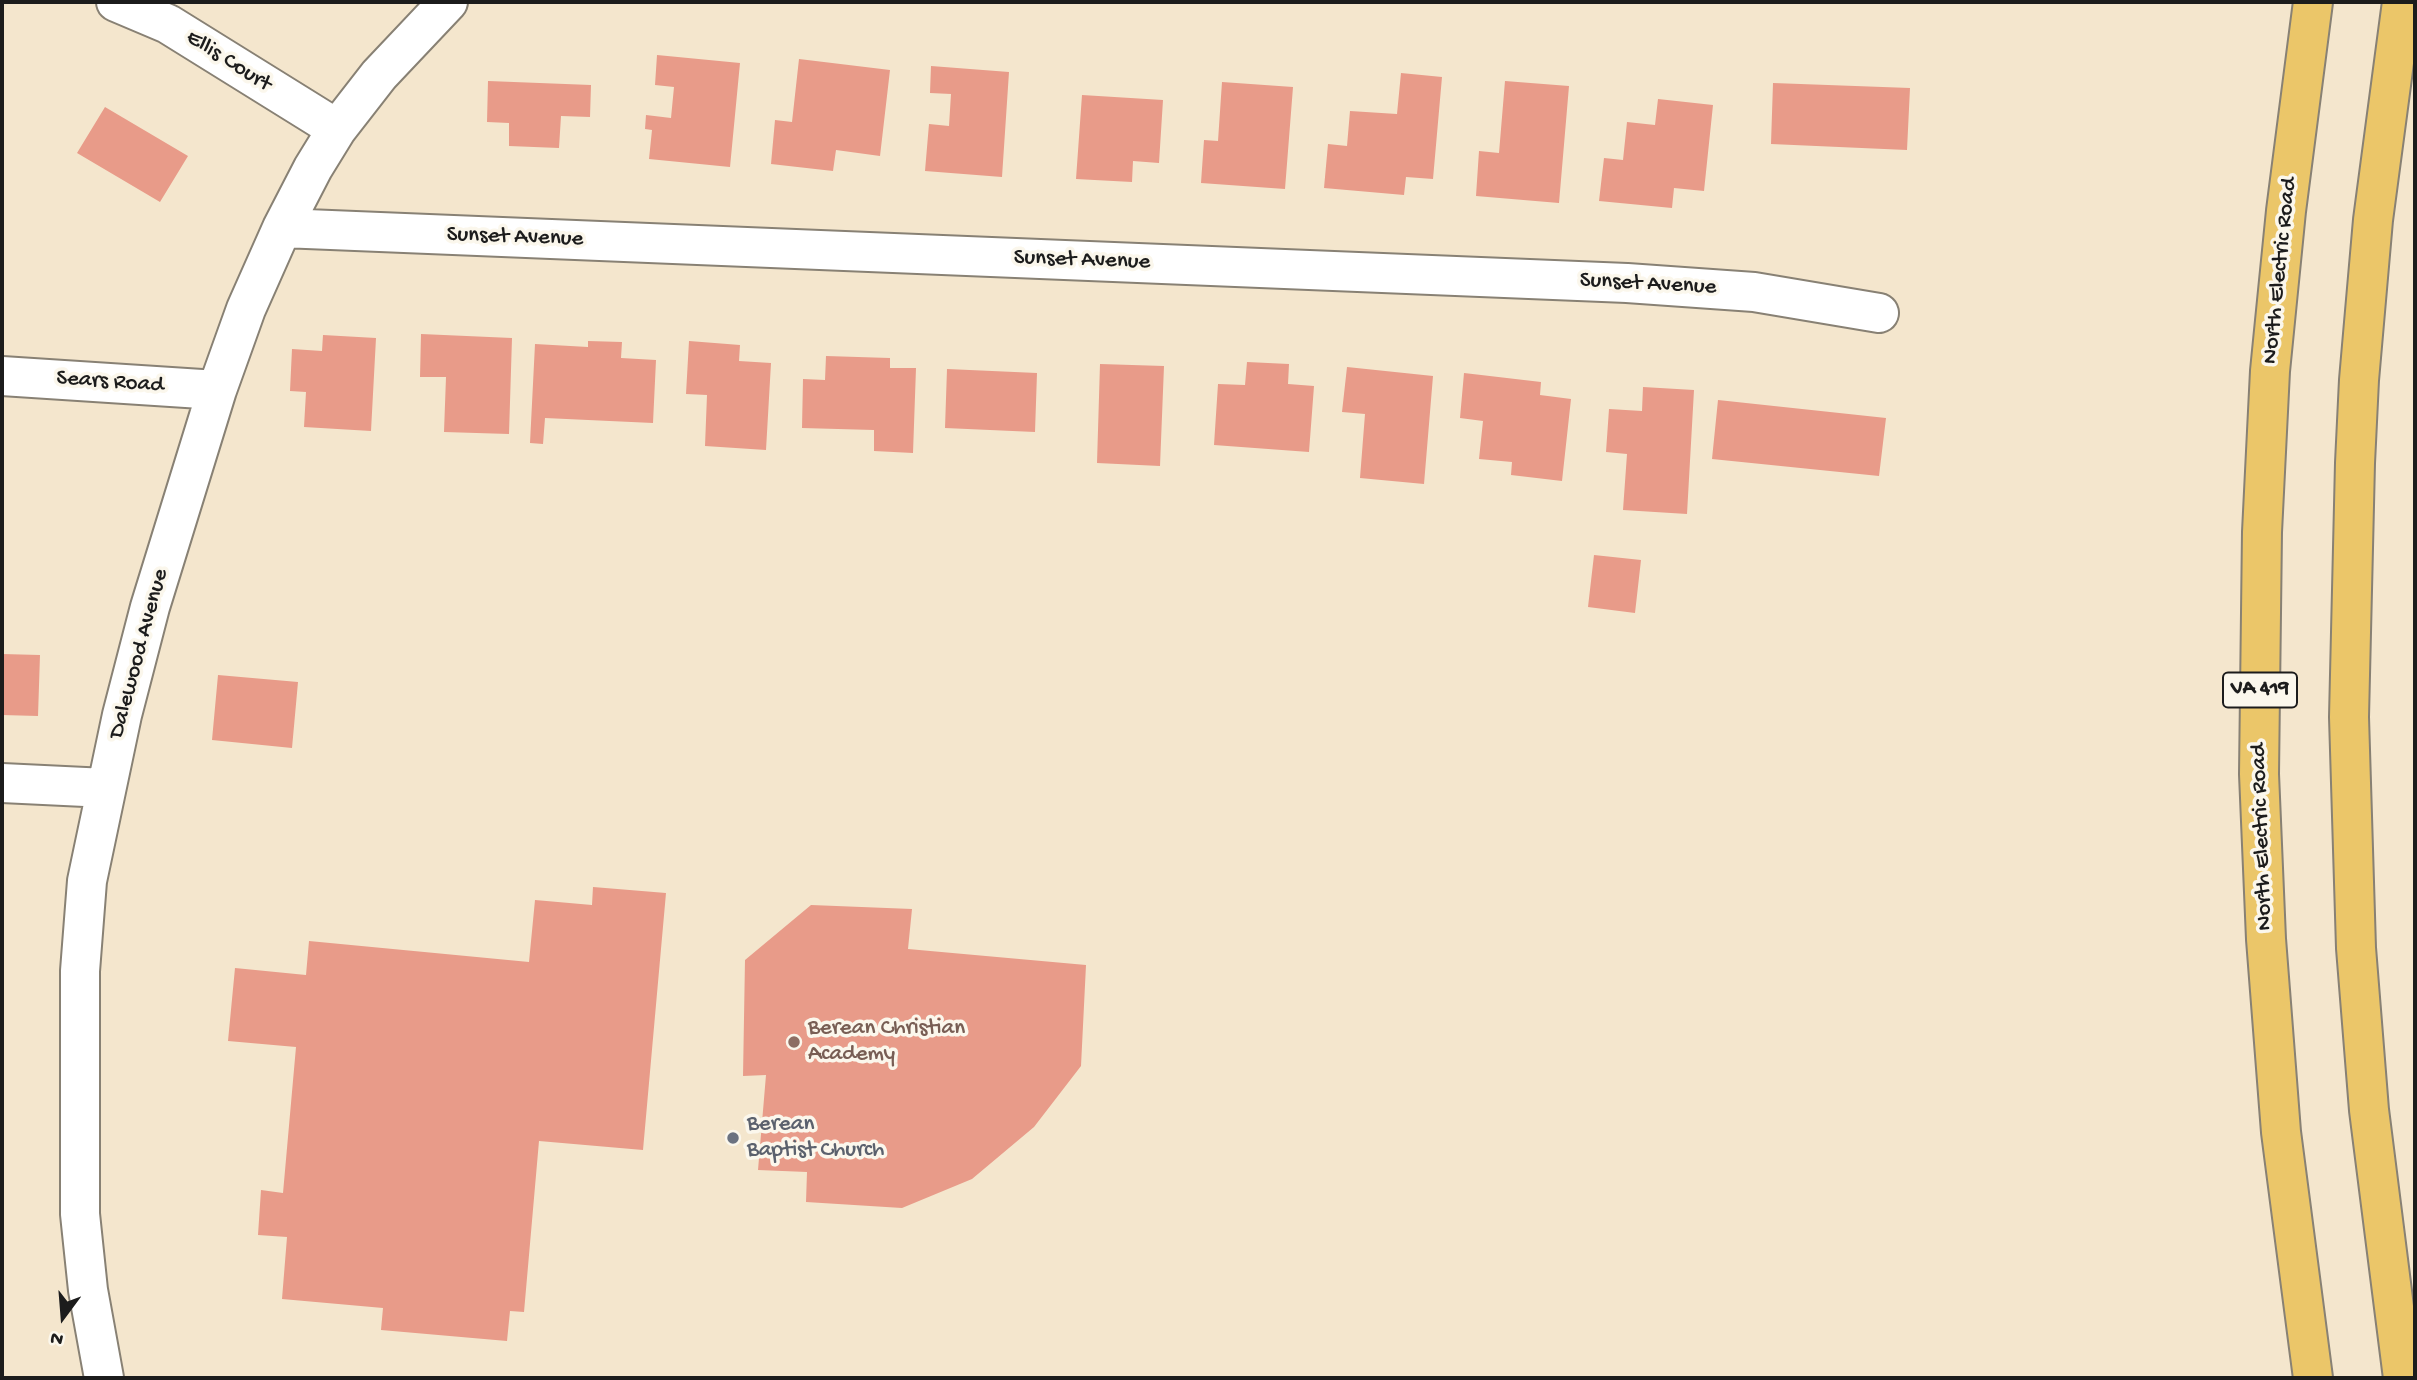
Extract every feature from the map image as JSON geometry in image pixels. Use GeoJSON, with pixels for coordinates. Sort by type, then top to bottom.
{"type":"FeatureCollection","features":[{"type":"Feature","properties":{"kind":"main road","name":"North Electric Road"},"geometry":{"type":"LineString","coordinates":[[2313,2],[2286,211],[2270,371],[2262,532],[2259,774],[2266,939],[2281,1132],[2302,1305],[2314,1378]]}},
{"type":"Feature","properties":{"kind":"main road"},"geometry":{"type":"LineString","coordinates":[[2402,2],[2373,220],[2359,380],[2354,463],[2349,717],[2356,948],[2366,1069],[2403,1378]]}},
{"type":"Feature","properties":{"kind":"street","name":"Ellis Court"},"geometry":{"type":"LineString","coordinates":[[116,2],[168,24],[337,130]]}},
{"type":"Feature","properties":{"kind":"street","name":"Dalewood Avenue"},"geometry":{"type":"LineString","coordinates":[[104,1378],[88,1290],[80,1214],[80,971],[87,881],[106,788],[150,607],[217,390],[246,309],[282,228],[313,168],[337,130],[379,75],[448,2]]}},
{"type":"Feature","properties":{"kind":"street","name":"Sunset Avenue"},"geometry":{"type":"LineString","coordinates":[[282,228],[1627,283],[1754,292],[1879,313]]}},
{"type":"Feature","properties":{"kind":"street","name":"Sears Road"},"geometry":{"type":"LineString","coordinates":[[2,376],[217,390]]}},
{"type":"Feature","properties":{"kind":"street"},"geometry":{"type":"LineString","coordinates":[[2,783],[106,788]]}},
{"type":"Feature","properties":{"kind":"building"},"geometry":{"type":"Polygon","coordinates":[[[657,55],[740,63],[730,167],[649,159],[652,130],[645,129],[646,115],[671,118],[674,87],[655,85],[657,55]]]}},
{"type":"Feature","properties":{"kind":"building"},"geometry":{"type":"Polygon","coordinates":[[[799,59],[890,70],[880,156],[836,150],[833,171],[771,164],[775,120],[792,122],[799,59]]]}},
{"type":"Feature","properties":{"kind":"building"},"geometry":{"type":"Polygon","coordinates":[[[931,66],[1009,72],[1002,177],[925,171],[929,124],[949,126],[951,94],[930,93],[931,66]]]}},
{"type":"Feature","properties":{"kind":"building"},"geometry":{"type":"Polygon","coordinates":[[[1401,73],[1442,77],[1433,179],[1406,177],[1404,195],[1324,188],[1328,144],[1347,146],[1350,111],[1397,114],[1401,73]]]}},
{"type":"Feature","properties":{"kind":"building"},"geometry":{"type":"Polygon","coordinates":[[[488,81],[591,85],[590,117],[561,116],[559,148],[509,146],[509,123],[487,122],[488,81]]]}},
{"type":"Feature","properties":{"kind":"building"},"geometry":{"type":"Polygon","coordinates":[[[1505,81],[1569,86],[1559,203],[1476,196],[1479,151],[1499,153],[1505,81]]]}},
{"type":"Feature","properties":{"kind":"building"},"geometry":{"type":"Polygon","coordinates":[[[1222,82],[1293,87],[1285,189],[1201,183],[1204,140],[1218,141],[1222,82]]]}},
{"type":"Feature","properties":{"kind":"building"},"geometry":{"type":"Polygon","coordinates":[[[1773,83],[1910,88],[1907,150],[1771,144],[1773,83]]]}},
{"type":"Feature","properties":{"kind":"building"},"geometry":{"type":"Polygon","coordinates":[[[1082,95],[1163,100],[1159,163],[1133,161],[1132,182],[1076,179],[1082,95]]]}},
{"type":"Feature","properties":{"kind":"building"},"geometry":{"type":"Polygon","coordinates":[[[1658,99],[1713,105],[1704,191],[1674,188],[1672,208],[1599,201],[1604,158],[1623,160],[1627,122],[1655,125],[1658,99]]]}},
{"type":"Feature","properties":{"kind":"building"},"geometry":{"type":"Polygon","coordinates":[[[105,107],[188,156],[160,202],[77,153],[105,107]]]}},
{"type":"Feature","properties":{"kind":"building"},"geometry":{"type":"Polygon","coordinates":[[[421,334],[512,338],[509,434],[444,432],[446,377],[420,377],[421,334]]]}},
{"type":"Feature","properties":{"kind":"building"},"geometry":{"type":"Polygon","coordinates":[[[323,335],[376,338],[371,431],[304,427],[306,392],[290,391],[292,349],[322,351],[323,335]]]}},
{"type":"Feature","properties":{"kind":"building"},"geometry":{"type":"Polygon","coordinates":[[[588,341],[622,342],[621,358],[656,360],[653,423],[545,418],[543,444],[530,443],[535,344],[588,347],[588,341]]]}},
{"type":"Feature","properties":{"kind":"building"},"geometry":{"type":"Polygon","coordinates":[[[689,341],[740,345],[739,361],[771,363],[766,450],[705,446],[707,395],[686,394],[689,341]]]}},
{"type":"Feature","properties":{"kind":"building"},"geometry":{"type":"Polygon","coordinates":[[[826,356],[890,358],[890,368],[916,368],[913,453],[874,451],[874,430],[802,428],[803,379],[825,380],[826,356]]]}},
{"type":"Feature","properties":{"kind":"building"},"geometry":{"type":"Polygon","coordinates":[[[1247,362],[1289,364],[1288,384],[1314,386],[1309,452],[1214,445],[1218,384],[1245,385],[1247,362]]]}},
{"type":"Feature","properties":{"kind":"building"},"geometry":{"type":"Polygon","coordinates":[[[1100,364],[1164,366],[1160,466],[1097,463],[1100,364]]]}},
{"type":"Feature","properties":{"kind":"building"},"geometry":{"type":"Polygon","coordinates":[[[1347,367],[1433,376],[1424,484],[1360,478],[1365,414],[1342,412],[1347,367]]]}},
{"type":"Feature","properties":{"kind":"building"},"geometry":{"type":"Polygon","coordinates":[[[947,369],[1037,373],[1035,432],[945,428],[947,369]]]}},
{"type":"Feature","properties":{"kind":"building"},"geometry":{"type":"Polygon","coordinates":[[[1464,373],[1541,382],[1540,395],[1571,399],[1562,481],[1511,475],[1512,462],[1479,459],[1483,421],[1460,418],[1464,373]]]}},
{"type":"Feature","properties":{"kind":"building"},"geometry":{"type":"Polygon","coordinates":[[[1643,387],[1694,390],[1687,514],[1623,510],[1627,454],[1606,452],[1609,409],[1642,411],[1643,387]]]}},
{"type":"Feature","properties":{"kind":"building"},"geometry":{"type":"Polygon","coordinates":[[[1718,400],[1886,418],[1879,476],[1712,459],[1718,400]]]}},
{"type":"Feature","properties":{"kind":"building"},"geometry":{"type":"Polygon","coordinates":[[[1594,555],[1641,560],[1635,613],[1588,607],[1594,555]]]}},
{"type":"Feature","properties":{"kind":"building"},"geometry":{"type":"Polygon","coordinates":[[[2,654],[40,655],[38,716],[2,715],[2,654]]]}},
{"type":"Feature","properties":{"kind":"building"},"geometry":{"type":"Polygon","coordinates":[[[218,675],[298,682],[292,748],[212,740],[218,675]]]}},
{"type":"Feature","properties":{"kind":"building"},"geometry":{"type":"Polygon","coordinates":[[[593,887],[666,893],[643,1150],[539,1141],[524,1312],[510,1311],[507,1341],[381,1330],[383,1308],[282,1299],[287,1237],[258,1235],[261,1190],[283,1193],[296,1047],[228,1041],[235,968],[306,975],[309,941],[529,962],[535,900],[592,905],[593,887]]]}},
{"type":"Feature","properties":{"kind":"building"},"geometry":{"type":"Polygon","coordinates":[[[811,905],[912,909],[908,949],[1086,965],[1081,1066],[1034,1127],[972,1179],[902,1208],[806,1202],[807,1172],[758,1170],[766,1075],[743,1076],[745,960],[811,905]]]}},
{"type":"Feature","properties":{"kind":"place","name":"Berean Christian Academy"},"geometry":{"type":"Point","coordinates":[794,1042]}},
{"type":"Feature","properties":{"kind":"place","name":"Berean Baptist Church"},"geometry":{"type":"Point","coordinates":[733,1138]}}]}
